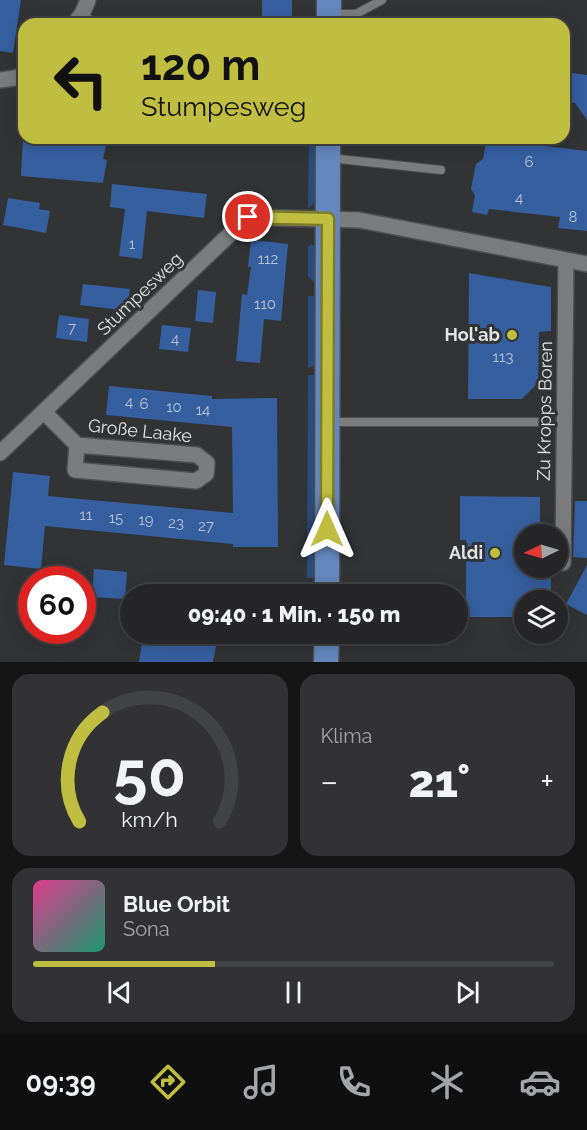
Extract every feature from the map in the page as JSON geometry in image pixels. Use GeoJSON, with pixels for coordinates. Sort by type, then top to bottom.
{"type":"FeatureCollection","features":[{"type":"Feature","properties":{"kind":"main road"},"geometry":{"type":"LineString","coordinates":[[327,584],[328,148]]}},
{"type":"Feature","properties":{"kind":"main road"},"geometry":{"type":"LineString","coordinates":[[326,662],[327,644]]}},
{"type":"Feature","properties":{"kind":"street"},"geometry":{"type":"LineString","coordinates":[[0,80],[18,77]]}},
{"type":"Feature","properties":{"kind":"street","name":"Stumpesweg"},"geometry":{"type":"LineString","coordinates":[[0,453],[248,217],[328,219]]}},
{"type":"Feature","properties":{"kind":"street"},"geometry":{"type":"LineString","coordinates":[[328,219],[358,220],[587,264]]}},
{"type":"Feature","properties":{"kind":"street","name":"Zu Kropps Boren"},"geometry":{"type":"LineString","coordinates":[[563,524],[566,261]]}},
{"type":"Feature","properties":{"kind":"street","name":"Große Laake"},"geometry":{"type":"LineString","coordinates":[[44,412],[77,445],[197,455],[207,463],[206,474],[196,481],[75,470],[77,445]]}},
{"type":"Feature","properties":{"kind":"lane"},"geometry":{"type":"LineString","coordinates":[[329,13],[356,14],[382,0]]}},
{"type":"Feature","properties":{"kind":"lane"},"geometry":{"type":"LineString","coordinates":[[328,148],[441,170]]}},
{"type":"Feature","properties":{"kind":"lane"},"geometry":{"type":"LineString","coordinates":[[328,422],[546,423]]}},
{"type":"Feature","properties":{"kind":"shaded area"},"geometry":{"type":"Polygon","coordinates":[[[309,144],[316,144],[315,198],[308,209],[309,144]]]}},
{"type":"Feature","properties":{"kind":"shaded area"},"geometry":{"type":"Polygon","coordinates":[[[311,244],[315,246],[315,283],[308,276],[308,247],[311,244]]]}},
{"type":"Feature","properties":{"kind":"shaded area"},"geometry":{"type":"Polygon","coordinates":[[[308,296],[314,296],[315,366],[308,368],[308,296]]]}},
{"type":"Feature","properties":{"kind":"shaded area"},"geometry":{"type":"Polygon","coordinates":[[[308,375],[315,375],[314,578],[307,578],[308,375]]]}},
{"type":"Feature","properties":{"kind":"building"},"geometry":{"type":"Polygon","coordinates":[[[0,0],[21,0],[13,53],[0,51],[0,0]]]}},
{"type":"Feature","properties":{"kind":"building"},"geometry":{"type":"Polygon","coordinates":[[[262,0],[292,0],[292,18],[262,18],[262,0]]]}},
{"type":"Feature","properties":{"kind":"building"},"geometry":{"type":"Polygon","coordinates":[[[572,73],[587,75],[587,120],[575,103],[570,102],[572,73]]]}},
{"type":"Feature","properties":{"kind":"building"},"geometry":{"type":"Polygon","coordinates":[[[23,144],[107,144],[103,159],[107,160],[103,183],[21,176],[23,144]]]}},
{"type":"Feature","properties":{"kind":"building"},"geometry":{"type":"Polygon","coordinates":[[[486,144],[545,144],[545,146],[587,151],[587,231],[558,228],[560,217],[489,209],[487,215],[472,212],[475,196],[471,189],[476,164],[483,159],[486,144]]]}},
{"type":"Feature","properties":{"kind":"building"},"geometry":{"type":"Polygon","coordinates":[[[112,184],[207,194],[204,218],[147,211],[142,259],[119,256],[125,209],[110,207],[112,184]]]}},
{"type":"Feature","properties":{"kind":"building"},"geometry":{"type":"Polygon","coordinates":[[[8,198],[40,203],[39,209],[50,211],[46,233],[3,225],[8,198]]]}},
{"type":"Feature","properties":{"kind":"building"},"geometry":{"type":"Polygon","coordinates":[[[251,240],[288,244],[281,321],[264,319],[260,363],[236,361],[242,294],[247,295],[251,267],[248,267],[251,240]]]}},
{"type":"Feature","properties":{"kind":"building"},"geometry":{"type":"Polygon","coordinates":[[[469,273],[551,287],[551,331],[539,332],[538,383],[522,399],[468,399],[469,273]]]}},
{"type":"Feature","properties":{"kind":"building"},"geometry":{"type":"Polygon","coordinates":[[[83,284],[130,289],[128,311],[80,305],[83,284]]]}},
{"type":"Feature","properties":{"kind":"building"},"geometry":{"type":"Polygon","coordinates":[[[198,290],[216,292],[213,323],[195,321],[198,290]]]}},
{"type":"Feature","properties":{"kind":"building"},"geometry":{"type":"Polygon","coordinates":[[[59,315],[89,319],[87,342],[56,338],[59,315]]]}},
{"type":"Feature","properties":{"kind":"building"},"geometry":{"type":"Polygon","coordinates":[[[162,325],[191,328],[188,352],[159,349],[162,325]]]}},
{"type":"Feature","properties":{"kind":"building"},"geometry":{"type":"Polygon","coordinates":[[[109,386],[212,396],[212,399],[277,398],[278,547],[233,547],[233,544],[45,526],[41,566],[4,565],[13,472],[50,476],[48,496],[233,513],[232,427],[106,415],[109,386]]]}},
{"type":"Feature","properties":{"kind":"building","name":"Aldi"},"geometry":{"type":"Polygon","coordinates":[[[460,496],[540,497],[540,524],[514,524],[514,578],[551,578],[551,590],[514,590],[514,617],[468,617],[466,540],[460,540],[460,496]]]}},
{"type":"Feature","properties":{"kind":"building"},"geometry":{"type":"Polygon","coordinates":[[[575,501],[587,501],[587,558],[573,557],[575,501]]]}},
{"type":"Feature","properties":{"kind":"building"},"geometry":{"type":"Polygon","coordinates":[[[587,565],[587,615],[568,605],[568,600],[587,565]]]}},
{"type":"Feature","properties":{"kind":"building"},"geometry":{"type":"Polygon","coordinates":[[[96,569],[127,572],[126,584],[120,584],[120,599],[96,597],[96,569]]]}},
{"type":"Feature","properties":{"kind":"building"},"geometry":{"type":"Polygon","coordinates":[[[142,644],[216,646],[213,662],[139,662],[142,644]]]}},
{"type":"Feature","properties":{"kind":"place","name":"Hol'ab"},"geometry":{"type":"Point","coordinates":[512,335]}},
{"type":"Feature","properties":{"kind":"place","name":"Aldi"},"geometry":{"type":"Point","coordinates":[495,553]}},
{"type":"Feature","properties":{"kind":"route"},"geometry":{"type":"LineString","coordinates":[[248,217],[328,219],[327,529]]}}]}
